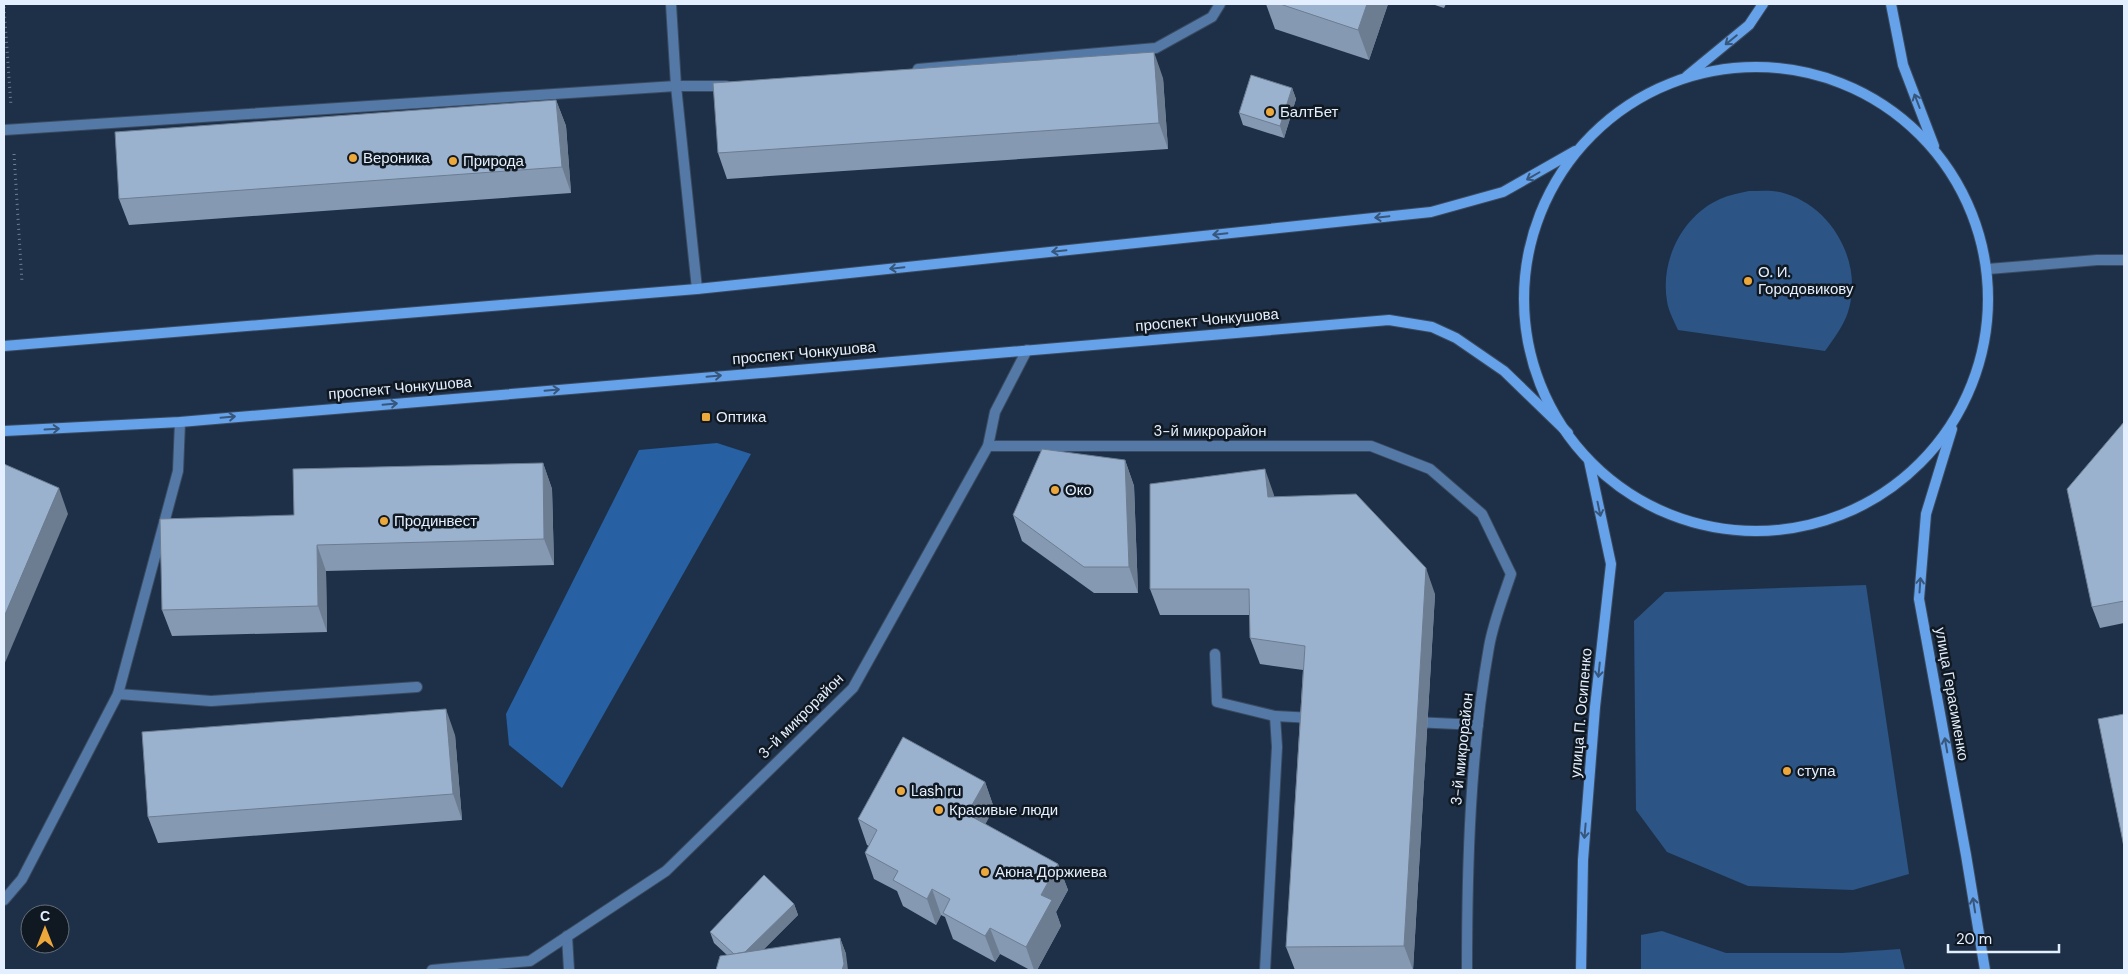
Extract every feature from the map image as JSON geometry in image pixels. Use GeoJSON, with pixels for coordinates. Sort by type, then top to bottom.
{"type":"FeatureCollection","features":[{"type":"Feature","properties":{"kind":"main road"},"geometry":{"type":"LineString","coordinates":[[4,346],[697,289],[1431,212],[1503,192],[1575,152],[1626,106],[1687,76],[1749,25],[1763,4]]}},
{"type":"Feature","properties":{"kind":"main road"},"geometry":{"type":"LineString","coordinates":[[1891,4],[1903,64],[1934,147]]}},
{"type":"Feature","properties":{"kind":"main road"},"geometry":{"type":"LineString","coordinates":[[1687,76],[1754,66],[1821,75],[1883,103],[1934,147]]}},
{"type":"Feature","properties":{"kind":"main road","name":"улица Герасименко"},"geometry":{"type":"LineString","coordinates":[[1934,147],[1970,205],[1988,270],[1985,350],[1954,425],[1926,514],[1919,599],[1985,970]]}},
{"type":"Feature","properties":{"kind":"main road"},"geometry":{"type":"LineString","coordinates":[[1575,152],[1540,210],[1524,275],[1527,343],[1549,407],[1588,461],[1642,503],[1706,526],[1774,532],[1840,517],[1899,484],[1954,425]]}},
{"type":"Feature","properties":{"kind":"main road","name":"проспект Чонкушова"},"geometry":{"type":"LineString","coordinates":[[4,432],[180,422],[1389,320],[1432,327],[1456,338],[1504,371],[1568,433]]}},
{"type":"Feature","properties":{"kind":"main road","name":"улица П. Осипенко"},"geometry":{"type":"LineString","coordinates":[[1581,970],[1583,860],[1595,707],[1611,564],[1588,461]]}},
{"type":"Feature","properties":{"kind":"street"},"geometry":{"type":"LineString","coordinates":[[671,4],[676,86],[697,289]]}},
{"type":"Feature","properties":{"kind":"street"},"geometry":{"type":"LineString","coordinates":[[909,70],[1156,48],[1212,17],[1220,4]]}},
{"type":"Feature","properties":{"kind":"street"},"geometry":{"type":"LineString","coordinates":[[4,130],[676,86],[711,88],[741,85]]}},
{"type":"Feature","properties":{"kind":"street"},"geometry":{"type":"LineString","coordinates":[[1988,270],[2098,260],[2124,260]]}},
{"type":"Feature","properties":{"kind":"street"},"geometry":{"type":"LineString","coordinates":[[988,446],[995,412],[1028,350]]}},
{"type":"Feature","properties":{"kind":"street"},"geometry":{"type":"LineString","coordinates":[[4,900],[22,879],[118,694],[178,471],[180,422]]}},
{"type":"Feature","properties":{"kind":"street","name":"3-й микрорайон"},"geometry":{"type":"LineString","coordinates":[[432,970],[530,961],[666,871],[853,688],[988,446],[1371,446],[1430,469],[1482,514],[1511,574],[1489,646],[1478,725],[1467,881],[1467,970]]}},
{"type":"Feature","properties":{"kind":"street"},"geometry":{"type":"LineString","coordinates":[[1216,654],[1217,702],[1275,716],[1323,718]]}},
{"type":"Feature","properties":{"kind":"street"},"geometry":{"type":"LineString","coordinates":[[118,694],[211,701],[417,687]]}},
{"type":"Feature","properties":{"kind":"street"},"geometry":{"type":"LineString","coordinates":[[1265,970],[1278,747],[1275,716]]}},
{"type":"Feature","properties":{"kind":"street"},"geometry":{"type":"LineString","coordinates":[[1401,722],[1478,725]]}},
{"type":"Feature","properties":{"kind":"street"},"geometry":{"type":"LineString","coordinates":[[567,936],[569,970]]}},
{"type":"Feature","properties":{"kind":"shaded area"},"geometry":{"type":"Polygon","coordinates":[[[1749,191],[1776,191],[1798,199],[1814,209],[1828,222],[1839,238],[1847,255],[1852,293],[1846,317],[1825,351],[1678,330],[1667,301],[1666,286],[1667,271],[1677,241],[1695,216],[1707,207],[1720,199],[1749,191]]]}},
{"type":"Feature","properties":{"kind":"shaded area"},"geometry":{"type":"Polygon","coordinates":[[[717,443],[751,454],[562,788],[509,745],[506,714],[639,450],[717,443]]]}},
{"type":"Feature","properties":{"kind":"shaded area"},"geometry":{"type":"Polygon","coordinates":[[[1866,585],[1909,874],[1853,890],[1748,886],[1667,852],[1636,810],[1634,621],[1665,592],[1866,585]]]}},
{"type":"Feature","properties":{"kind":"shaded area"},"geometry":{"type":"Polygon","coordinates":[[[1662,931],[1726,953],[1842,953],[1900,949],[1905,970],[1641,970],[1641,935],[1662,931]]]}},
{"type":"Feature","properties":{"kind":"building"},"geometry":{"type":"Polygon","coordinates":[[[1280,4],[1367,4],[1358,30],[1280,4]]]}},
{"type":"Feature","properties":{"kind":"building"},"geometry":{"type":"Polygon","coordinates":[[[1154,52],[1159,123],[718,153],[713,83],[1154,52]]]}},
{"type":"Feature","properties":{"kind":"building","name":"БалтБет"},"geometry":{"type":"Polygon","coordinates":[[[1251,75],[1292,88],[1280,126],[1239,113],[1251,75]]]}},
{"type":"Feature","properties":{"kind":"building"},"geometry":{"type":"Polygon","coordinates":[[[556,100],[562,167],[119,199],[115,132],[556,100]]]}},
{"type":"Feature","properties":{"kind":"building"},"geometry":{"type":"Polygon","coordinates":[[[2124,422],[2124,601],[2092,607],[2067,489],[2124,422]]]}},
{"type":"Feature","properties":{"kind":"building"},"geometry":{"type":"Polygon","coordinates":[[[1042,449],[1125,460],[1129,567],[1084,567],[1013,515],[1042,449]]]}},
{"type":"Feature","properties":{"kind":"building"},"geometry":{"type":"Polygon","coordinates":[[[543,463],[544,539],[317,545],[318,606],[162,610],[160,519],[294,515],[293,469],[543,463]]]}},
{"type":"Feature","properties":{"kind":"building"},"geometry":{"type":"Polygon","coordinates":[[[4,464],[59,488],[4,617],[4,464]]]}},
{"type":"Feature","properties":{"kind":"building"},"geometry":{"type":"Polygon","coordinates":[[[1265,469],[1268,497],[1356,494],[1426,568],[1404,946],[1286,947],[1305,646],[1250,638],[1249,589],[1150,589],[1150,484],[1265,469]]]}},
{"type":"Feature","properties":{"kind":"building"},"geometry":{"type":"Polygon","coordinates":[[[446,709],[453,794],[148,817],[142,732],[446,709]]]}},
{"type":"Feature","properties":{"kind":"building"},"geometry":{"type":"Polygon","coordinates":[[[2124,714],[2124,847],[2098,719],[2124,714]]]}},
{"type":"Feature","properties":{"kind":"building"},"geometry":{"type":"Polygon","coordinates":[[[903,737],[985,782],[967,814],[1058,864],[1041,895],[1052,900],[1026,947],[990,928],[985,936],[943,913],[950,899],[932,889],[927,899],[893,880],[898,871],[865,853],[877,830],[858,819],[903,737]]]}},
{"type":"Feature","properties":{"kind":"building"},"geometry":{"type":"Polygon","coordinates":[[[764,875],[794,904],[745,952],[734,954],[710,932],[764,875]]]}},
{"type":"Feature","properties":{"kind":"building"},"geometry":{"type":"Polygon","coordinates":[[[840,938],[844,964],[842,970],[716,970],[720,956],[840,938]]]}},
{"type":"Feature","properties":{"kind":"place","name":"БалтБет"},"geometry":{"type":"Point","coordinates":[1270,112]}},
{"type":"Feature","properties":{"kind":"place","name":"Вероника"},"geometry":{"type":"Point","coordinates":[353,158]}},
{"type":"Feature","properties":{"kind":"place","name":"Природа"},"geometry":{"type":"Point","coordinates":[453,161]}},
{"type":"Feature","properties":{"kind":"place","name":"О. И. Городовикову"},"geometry":{"type":"Point","coordinates":[1748,281]}},
{"type":"Feature","properties":{"kind":"place","name":"Оптика"},"geometry":{"type":"Point","coordinates":[706,417]}},
{"type":"Feature","properties":{"kind":"place","name":"Око"},"geometry":{"type":"Point","coordinates":[1055,490]}},
{"type":"Feature","properties":{"kind":"place","name":"Продинвест"},"geometry":{"type":"Point","coordinates":[384,521]}},
{"type":"Feature","properties":{"kind":"place","name":"ступа"},"geometry":{"type":"Point","coordinates":[1787,771]}},
{"type":"Feature","properties":{"kind":"place","name":"Lash ru"},"geometry":{"type":"Point","coordinates":[901,791]}},
{"type":"Feature","properties":{"kind":"place","name":"Красивые люди"},"geometry":{"type":"Point","coordinates":[939,810]}},
{"type":"Feature","properties":{"kind":"place","name":"Аюна Доржиева"},"geometry":{"type":"Point","coordinates":[985,872]}}]}
